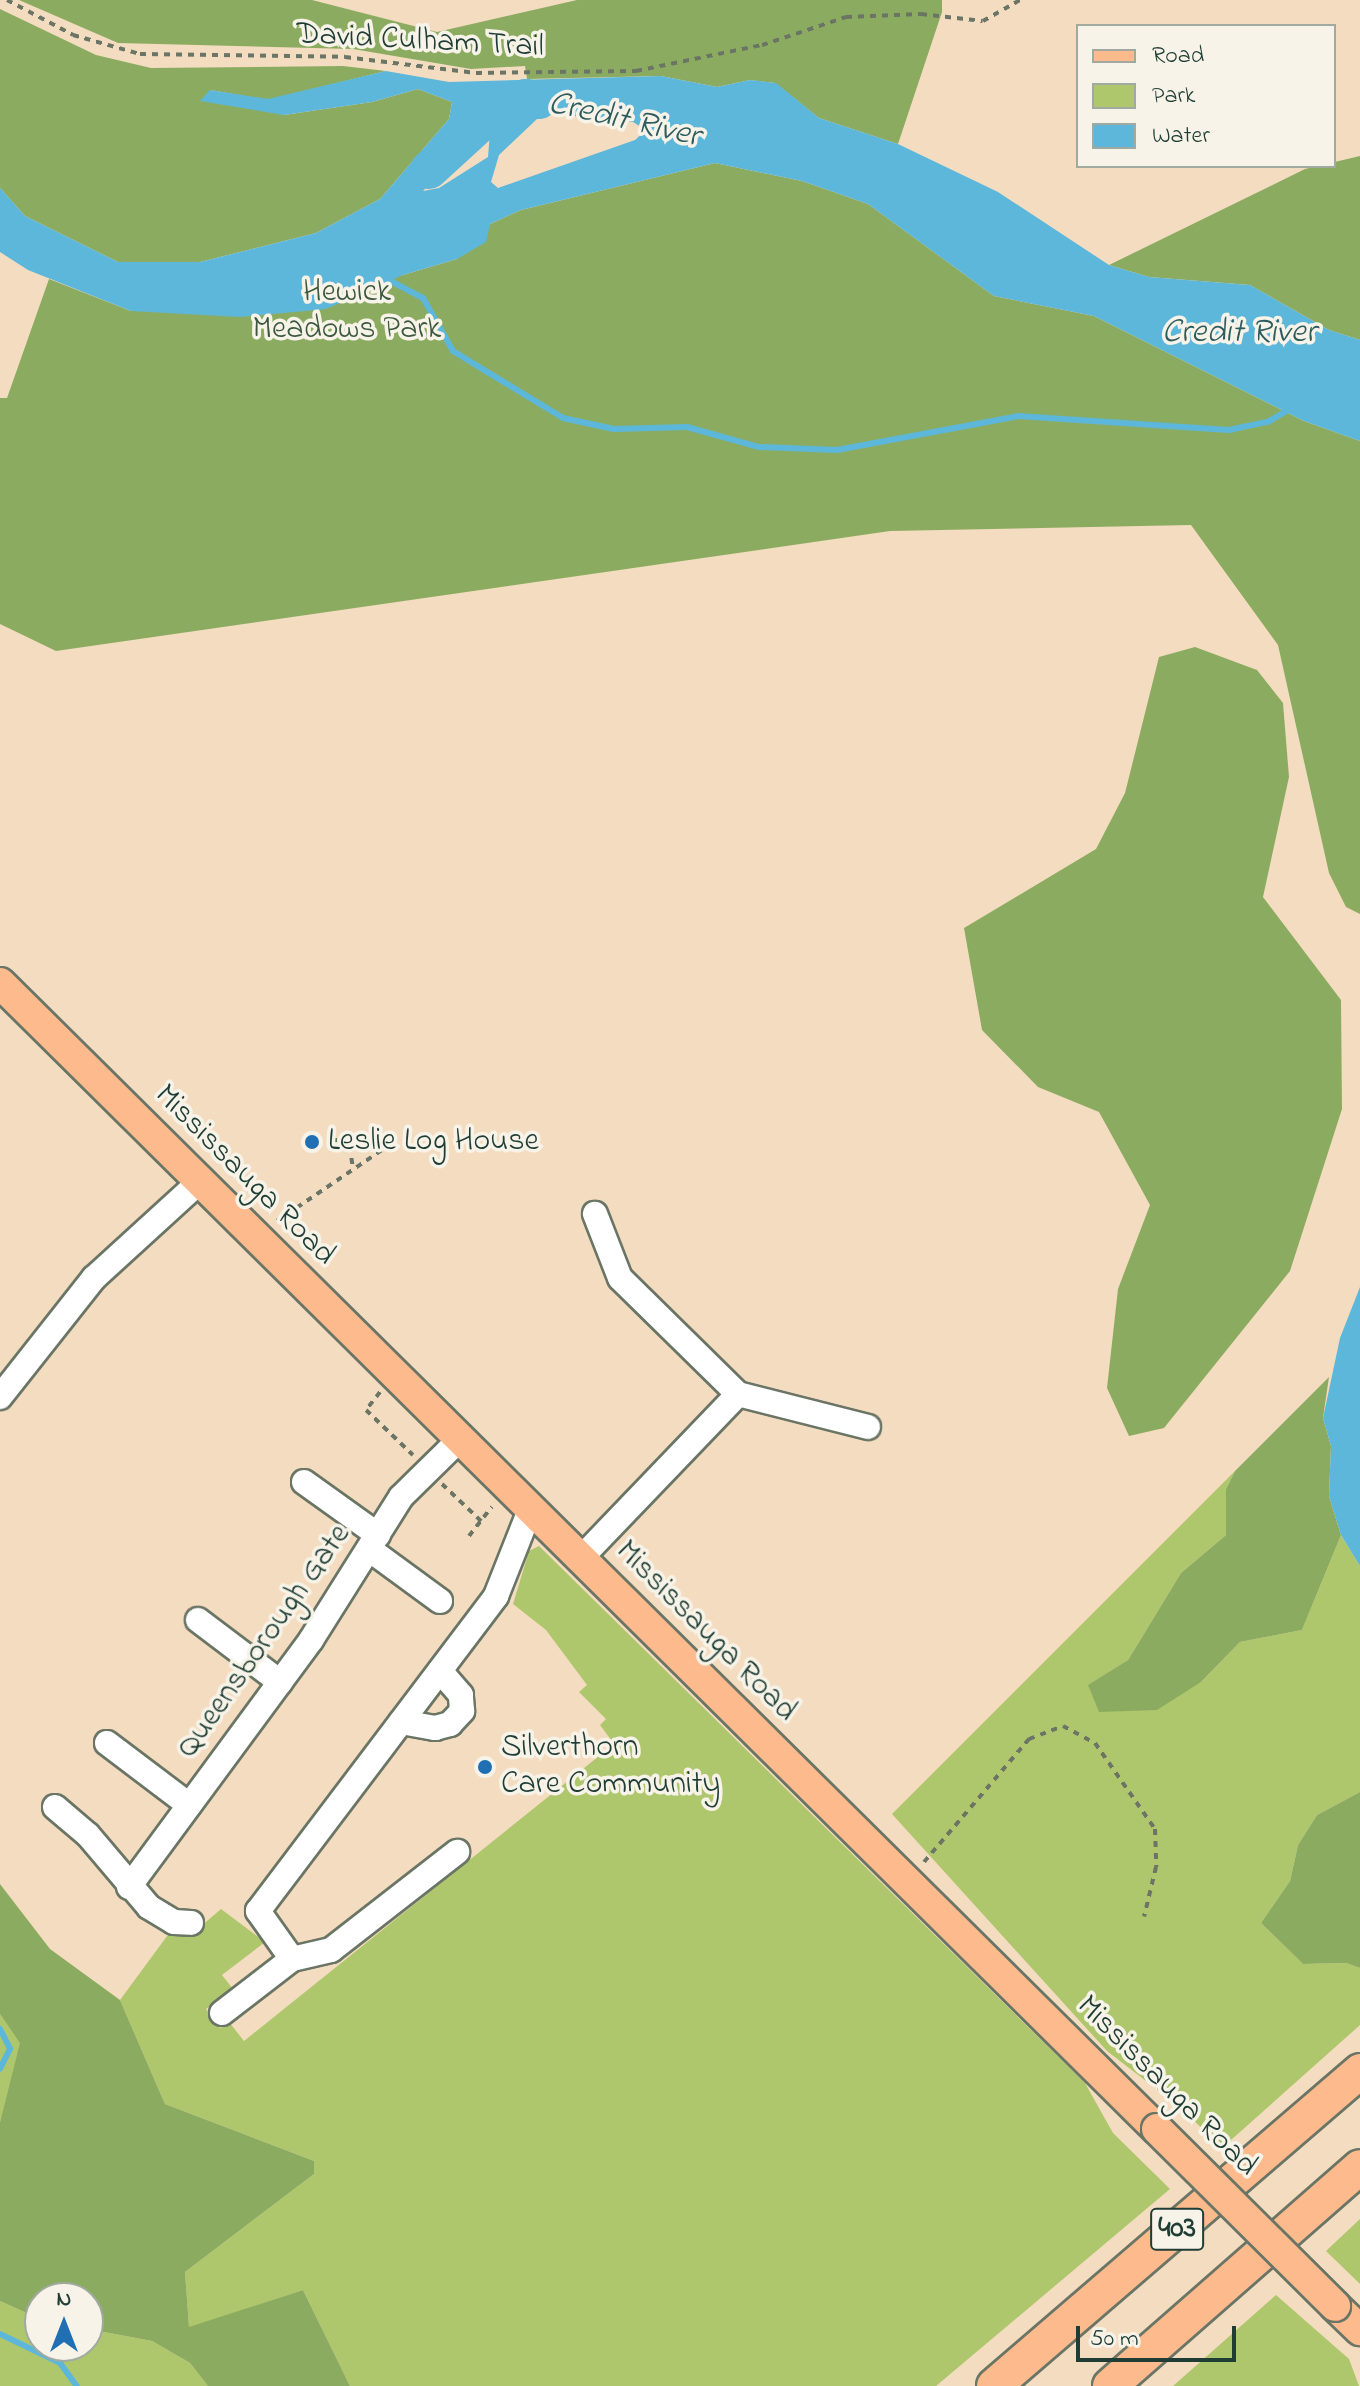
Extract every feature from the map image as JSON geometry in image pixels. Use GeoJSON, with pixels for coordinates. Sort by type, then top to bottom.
{"type":"FeatureCollection","features":[{"type":"Feature","properties":{"kind":"highway","name":"403"},"geometry":{"type":"LineString","coordinates":[[994,2386],[1360,2071]]}},
{"type":"Feature","properties":{"kind":"highway","name":"403"},"geometry":{"type":"LineString","coordinates":[[1110,2386],[1360,2167]]}},
{"type":"Feature","properties":{"kind":"main road","name":"Mississauga Road"},"geometry":{"type":"LineString","coordinates":[[0,983],[198,1183],[1360,2330]]}},
{"type":"Feature","properties":{"kind":"street"},"geometry":{"type":"LineString","coordinates":[[0,1397],[94,1278],[198,1183]]}},
{"type":"Feature","properties":{"kind":"street"},"geometry":{"type":"LineString","coordinates":[[595,1214],[620,1278],[738,1394],[868,1427]]}},
{"type":"Feature","properties":{"kind":"street"},"geometry":{"type":"LineString","coordinates":[[580,1559],[738,1394]]}},
{"type":"Feature","properties":{"kind":"street","name":"Queensborough Gate"},"geometry":{"type":"LineString","coordinates":[[129,1887],[280,1682],[413,1482],[459,1440]]}},
{"type":"Feature","properties":{"kind":"street"},"geometry":{"type":"LineString","coordinates":[[304,1482],[440,1601]]}},
{"type":"Feature","properties":{"kind":"street"},"geometry":{"type":"LineString","coordinates":[[292,1959],[258,1911],[496,1596],[530,1510]]}},
{"type":"Feature","properties":{"kind":"street"},"geometry":{"type":"LineString","coordinates":[[198,1620],[280,1682]]}},
{"type":"Feature","properties":{"kind":"street"},"geometry":{"type":"LineString","coordinates":[[401,1722],[435,1728],[450,1724],[462,1711],[461,1695],[440,1671]]}},
{"type":"Feature","properties":{"kind":"street"},"geometry":{"type":"LineString","coordinates":[[107,1743],[189,1805]]}},
{"type":"Feature","properties":{"kind":"street"},"geometry":{"type":"LineString","coordinates":[[55,1807],[88,1835],[129,1887],[161,1916],[191,1923]]}},
{"type":"Feature","properties":{"kind":"street"},"geometry":{"type":"LineString","coordinates":[[222,2013],[292,1959],[331,1950],[457,1852]]}},
{"type":"Feature","properties":{"kind":"path","name":"David Culham Trail"},"geometry":{"type":"LineString","coordinates":[[7,0],[73,35],[140,54],[345,57],[476,73],[636,71],[762,45],[846,17],[921,14],[983,21],[1020,0]]}},
{"type":"Feature","properties":{"kind":"path"},"geometry":{"type":"LineString","coordinates":[[331,1140],[343,1140],[350,1146],[353,1169]]}},
{"type":"Feature","properties":{"kind":"path"},"geometry":{"type":"LineString","coordinates":[[271,1225],[385,1148]]}},
{"type":"Feature","properties":{"kind":"path"},"geometry":{"type":"LineString","coordinates":[[384,1388],[366,1410],[418,1460]]}},
{"type":"Feature","properties":{"kind":"path"},"geometry":{"type":"LineString","coordinates":[[434,1475],[481,1521]]}},
{"type":"Feature","properties":{"kind":"path"},"geometry":{"type":"LineString","coordinates":[[469,1536],[497,1499]]}},
{"type":"Feature","properties":{"kind":"path"},"geometry":{"type":"LineString","coordinates":[[907,1882],[1029,1739],[1063,1726],[1095,1743],[1155,1829],[1156,1867],[1144,1917]]}},
{"type":"Feature","properties":{"kind":"green space"},"geometry":{"type":"Polygon","coordinates":[[[19,0],[312,0],[437,32],[577,0],[942,0],[942,12],[898,144],[819,118],[775,83],[750,80],[717,87],[661,76],[527,79],[525,66],[471,69],[353,49],[118,43],[19,0]]]}},
{"type":"Feature","properties":{"kind":"green space"},"geometry":{"type":"Polygon","coordinates":[[[0,9],[96,55],[151,68],[343,66],[386,71],[268,100],[210,90],[284,115],[372,102],[418,89],[452,102],[449,119],[380,199],[316,233],[200,262],[118,262],[25,216],[0,188],[0,9]]]}},
{"type":"Feature","properties":{"kind":"green space"},"geometry":{"type":"Polygon","coordinates":[[[1360,156],[1360,340],[1329,330],[1250,285],[1149,277],[1109,265],[1305,169],[1336,168],[1336,162],[1360,156]]]}},
{"type":"Feature","properties":{"kind":"green space","name":"Hewick Meadows Park"},"geometry":{"type":"Polygon","coordinates":[[[715,163],[802,181],[868,204],[994,296],[1094,316],[1304,421],[1360,441],[1360,914],[1346,907],[1329,873],[1278,645],[1191,525],[890,531],[56,651],[0,624],[0,398],[7,398],[49,279],[131,311],[403,275],[457,259],[490,224],[521,210],[715,163]]]}},
{"type":"Feature","properties":{"kind":"green space"},"geometry":{"type":"Polygon","coordinates":[[[1195,647],[1257,670],[1283,703],[1289,777],[1263,897],[1341,1000],[1342,1109],[1290,1271],[1164,1428],[1129,1436],[1107,1388],[1118,1289],[1150,1205],[1099,1112],[1038,1087],[982,1030],[964,928],[1096,849],[1125,793],[1159,657],[1195,647]]]}},
{"type":"Feature","properties":{"kind":"green space"},"geometry":{"type":"Polygon","coordinates":[[[1329,1377],[1323,1418],[1331,1446],[1329,1496],[1341,1535],[1302,1630],[1240,1642],[1201,1682],[1157,1710],[1099,1712],[1088,1685],[1128,1660],[1181,1573],[1226,1535],[1226,1489],[1235,1471],[1329,1377]]]}},
{"type":"Feature","properties":{"kind":"green space"},"geometry":{"type":"Polygon","coordinates":[[[1235,1471],[1226,1489],[1226,1535],[1181,1573],[1128,1660],[1089,1685],[1201,1682],[1240,1642],[1302,1630],[1341,1535],[1360,1566],[1360,1792],[1317,1815],[1298,1845],[1290,1881],[1261,1923],[1303,1964],[1346,1963],[1360,1968],[1360,2025],[1222,2148],[1181,2108],[1107,2051],[892,1814],[1235,1471]]]}},
{"type":"Feature","properties":{"kind":"green space"},"geometry":{"type":"Polygon","coordinates":[[[539,1546],[1085,2083],[1113,2133],[1170,2189],[936,2386],[350,2386],[303,2290],[189,2328],[185,2272],[314,2174],[314,2161],[165,2104],[120,2000],[170,1932],[193,1933],[221,1909],[265,1942],[222,1975],[233,1989],[206,2009],[220,2028],[229,2022],[244,2041],[614,1744],[600,1725],[606,1719],[579,1692],[587,1685],[546,1630],[513,1604],[529,1551],[539,1546]]]}},
{"type":"Feature","properties":{"kind":"green space"},"geometry":{"type":"Polygon","coordinates":[[[1360,1792],[1360,1968],[1346,1963],[1303,1964],[1261,1923],[1290,1881],[1298,1845],[1317,1815],[1360,1792]]]}},
{"type":"Feature","properties":{"kind":"green space"},"geometry":{"type":"Polygon","coordinates":[[[0,1884],[50,1949],[120,2000],[165,2104],[314,2161],[314,2174],[185,2272],[189,2327],[303,2290],[350,2386],[208,2386],[190,2363],[152,2341],[104,2332],[104,2282],[24,2282],[24,2312],[0,2301],[0,2122],[20,2043],[0,2014],[0,1884]]]}},
{"type":"Feature","properties":{"kind":"green space"},"geometry":{"type":"Polygon","coordinates":[[[0,2014],[21,2043],[0,2122],[0,2014]]]}},
{"type":"Feature","properties":{"kind":"green space"},"geometry":{"type":"Polygon","coordinates":[[[1360,2219],[1360,2284],[1326,2251],[1360,2219]]]}},
{"type":"Feature","properties":{"kind":"green space"},"geometry":{"type":"Polygon","coordinates":[[[1276,2295],[1349,2359],[1359,2386],[1173,2386],[1276,2295]]]}},
{"type":"Feature","properties":{"kind":"green space"},"geometry":{"type":"Polygon","coordinates":[[[0,2301],[24,2312],[24,2362],[104,2362],[104,2332],[152,2341],[190,2363],[208,2386],[0,2386],[0,2301]]]}},
{"type":"Feature","properties":{"kind":"water","name":"Credit River"},"geometry":{"type":"Polygon","coordinates":[[[386,71],[449,82],[661,76],[717,87],[750,80],[776,83],[819,118],[898,144],[998,192],[1109,265],[1149,277],[1250,285],[1329,330],[1360,340],[1360,441],[1304,421],[1094,316],[994,296],[868,204],[802,181],[715,163],[521,210],[490,224],[486,242],[457,259],[403,275],[326,309],[240,317],[131,311],[28,270],[0,252],[0,188],[25,216],[118,262],[200,262],[316,233],[380,199],[449,119],[452,102],[418,89],[372,102],[284,115],[200,101],[210,90],[268,99],[386,71]],[[492,107],[474,118],[457,155],[423,191],[439,188],[488,157],[492,107]],[[554,114],[537,119],[499,155],[491,182],[498,188],[635,140],[646,130],[633,122],[554,114]]]}},
{"type":"Feature","properties":{"kind":"water"},"geometry":{"type":"Polygon","coordinates":[[[1360,1287],[1360,1566],[1341,1535],[1329,1496],[1331,1446],[1323,1418],[1340,1338],[1360,1287]]]}},
{"type":"Feature","properties":{"kind":"waterway","name":"Credit River"},"geometry":{"type":"LineString","coordinates":[[429,170],[488,116],[526,98],[539,100]]}},
{"type":"Feature","properties":{"kind":"waterway"},"geometry":{"type":"LineString","coordinates":[[385,278],[423,298],[453,351],[563,418],[614,429],[687,427],[759,447],[837,450],[1018,416],[1229,430],[1268,422],[1291,408]]}},
{"type":"Feature","properties":{"kind":"waterway"},"geometry":{"type":"LineString","coordinates":[[0,2029],[10,2049],[0,2069]]}},
{"type":"Feature","properties":{"kind":"waterway"},"geometry":{"type":"LineString","coordinates":[[0,2334],[60,2363],[77,2386]]}},
{"type":"Feature","properties":{"kind":"place","name":"Leslie Log House"},"geometry":{"type":"Point","coordinates":[312,1142]}},
{"type":"Feature","properties":{"kind":"place","name":"Silverthorn Care Community"},"geometry":{"type":"Point","coordinates":[485,1767]}}]}
